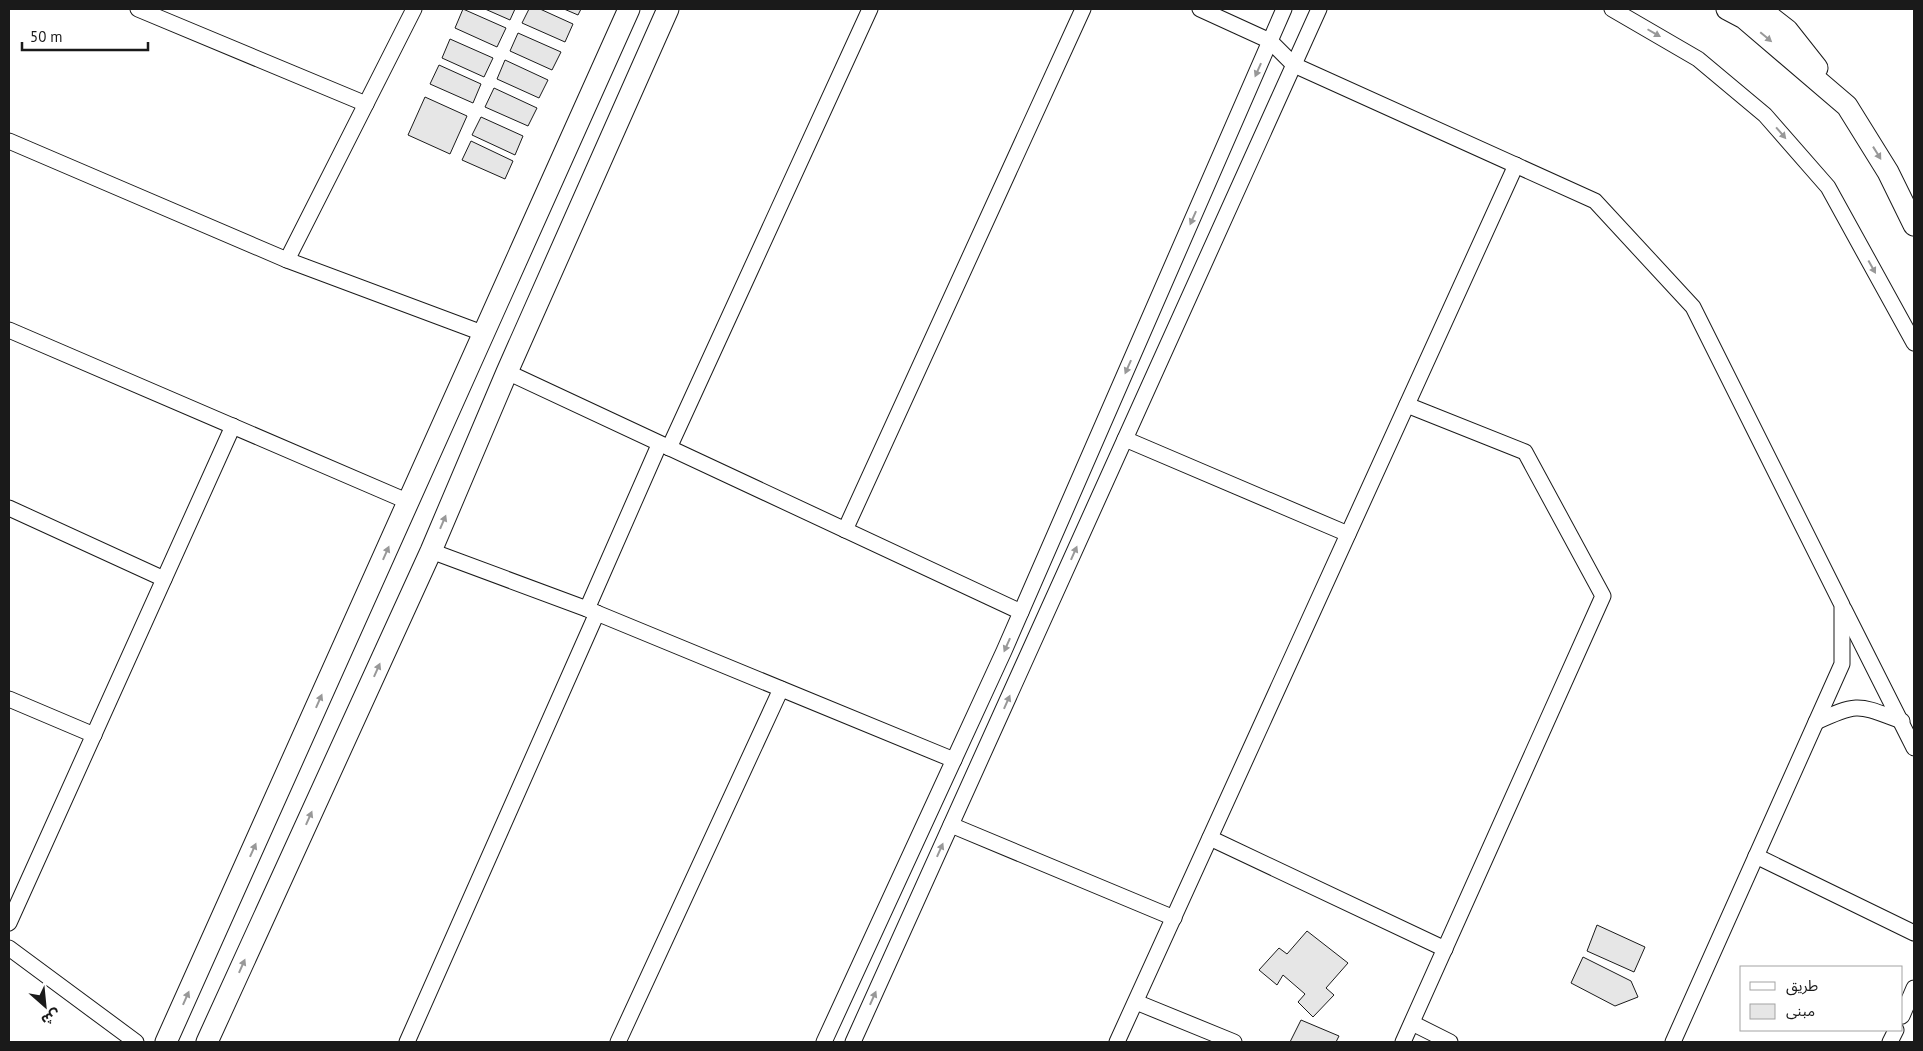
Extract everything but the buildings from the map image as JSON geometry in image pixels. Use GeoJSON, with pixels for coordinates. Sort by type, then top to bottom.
{"type":"FeatureCollection","features":[{"type":"Feature","properties":{"kind":"street"},"geometry":{"type":"LineString","coordinates":[[138,9],[366,104]]}},
{"type":"Feature","properties":{"kind":"street"},"geometry":{"type":"LineString","coordinates":[[287,260],[414,9]]}},
{"type":"Feature","properties":{"kind":"street"},"geometry":{"type":"LineString","coordinates":[[166,1042],[485,334],[628,9]]}},
{"type":"Feature","properties":{"kind":"street"},"geometry":{"type":"LineString","coordinates":[[207,1042],[431,551],[507,372],[668,9]]}},
{"type":"Feature","properties":{"kind":"street"},"geometry":{"type":"LineString","coordinates":[[407,1042],[664,446],[870,9]]}},
{"type":"Feature","properties":{"kind":"street"},"geometry":{"type":"LineString","coordinates":[[845,530],[1083,9]]}},
{"type":"Feature","properties":{"kind":"street"},"geometry":{"type":"LineString","coordinates":[[1200,9],[1270,40],[1294,65],[1595,201],[1694,307],[1914,748]]}},
{"type":"Feature","properties":{"kind":"street"},"geometry":{"type":"LineString","coordinates":[[824,1042],[1021,612],[1284,9]]}},
{"type":"Feature","properties":{"kind":"street"},"geometry":{"type":"LineString","coordinates":[[853,1042],[1319,9]]}},
{"type":"Feature","properties":{"kind":"street"},"geometry":{"type":"LineString","coordinates":[[1612,9],[1698,59],[1765,115],[1828,188],[1914,343]]}},
{"type":"Feature","properties":{"kind":"street"},"geometry":{"type":"LineString","coordinates":[[1727,9],[1744,18],[1847,106]]}},
{"type":"Feature","properties":{"kind":"street"},"geometry":{"type":"LineString","coordinates":[[1760,9],[1787,30],[1847,106],[1888,172],[1914,225]]}},
{"type":"Feature","properties":{"kind":"street"},"geometry":{"type":"LineString","coordinates":[[9,141],[287,260],[485,334]]}},
{"type":"Feature","properties":{"kind":"street"},"geometry":{"type":"LineString","coordinates":[[1117,1042],[1516,165]]}},
{"type":"Feature","properties":{"kind":"street"},"geometry":{"type":"LineString","coordinates":[[9,330],[409,502]]}},
{"type":"Feature","properties":{"kind":"street"},"geometry":{"type":"LineString","coordinates":[[507,372],[1021,612]]}},
{"type":"Feature","properties":{"kind":"street"},"geometry":{"type":"LineString","coordinates":[[1403,1042],[1603,596],[1525,452],[1407,405]]}},
{"type":"Feature","properties":{"kind":"street"},"geometry":{"type":"LineString","coordinates":[[9,923],[233,426]]}},
{"type":"Feature","properties":{"kind":"street"},"geometry":{"type":"LineString","coordinates":[[1125,439],[1348,534]]}},
{"type":"Feature","properties":{"kind":"street"},"geometry":{"type":"LineString","coordinates":[[9,508],[164,579]]}},
{"type":"Feature","properties":{"kind":"street"},"geometry":{"type":"LineString","coordinates":[[431,551],[592,611],[954,760]]}},
{"type":"Feature","properties":{"kind":"street"},"geometry":{"type":"LineString","coordinates":[[1673,1042],[1842,664],[1842,605]]}},
{"type":"Feature","properties":{"kind":"street"},"geometry":{"type":"LineString","coordinates":[[618,1042],[781,689]]}},
{"type":"Feature","properties":{"kind":"street"},"geometry":{"type":"LineString","coordinates":[[9,699],[94,735]]}},
{"type":"Feature","properties":{"kind":"street"},"geometry":{"type":"LineString","coordinates":[[1816,722],[1846,708],[1864,707],[1902,721]]}},
{"type":"Feature","properties":{"kind":"street"},"geometry":{"type":"LineString","coordinates":[[951,826],[1174,918]]}},
{"type":"Feature","properties":{"kind":"street"},"geometry":{"type":"LineString","coordinates":[[1210,838],[1445,949]]}},
{"type":"Feature","properties":{"kind":"street"},"geometry":{"type":"LineString","coordinates":[[1756,856],[1914,933]]}},
{"type":"Feature","properties":{"kind":"street"},"geometry":{"type":"LineString","coordinates":[[9,948],[136,1042]]}},
{"type":"Feature","properties":{"kind":"street"},"geometry":{"type":"LineString","coordinates":[[1903,1014],[1914,988]]}},
{"type":"Feature","properties":{"kind":"street"},"geometry":{"type":"LineString","coordinates":[[1136,1002],[1234,1042]]}},
{"type":"Feature","properties":{"kind":"street"},"geometry":{"type":"LineString","coordinates":[[1412,1023],[1450,1042]]}}]}
